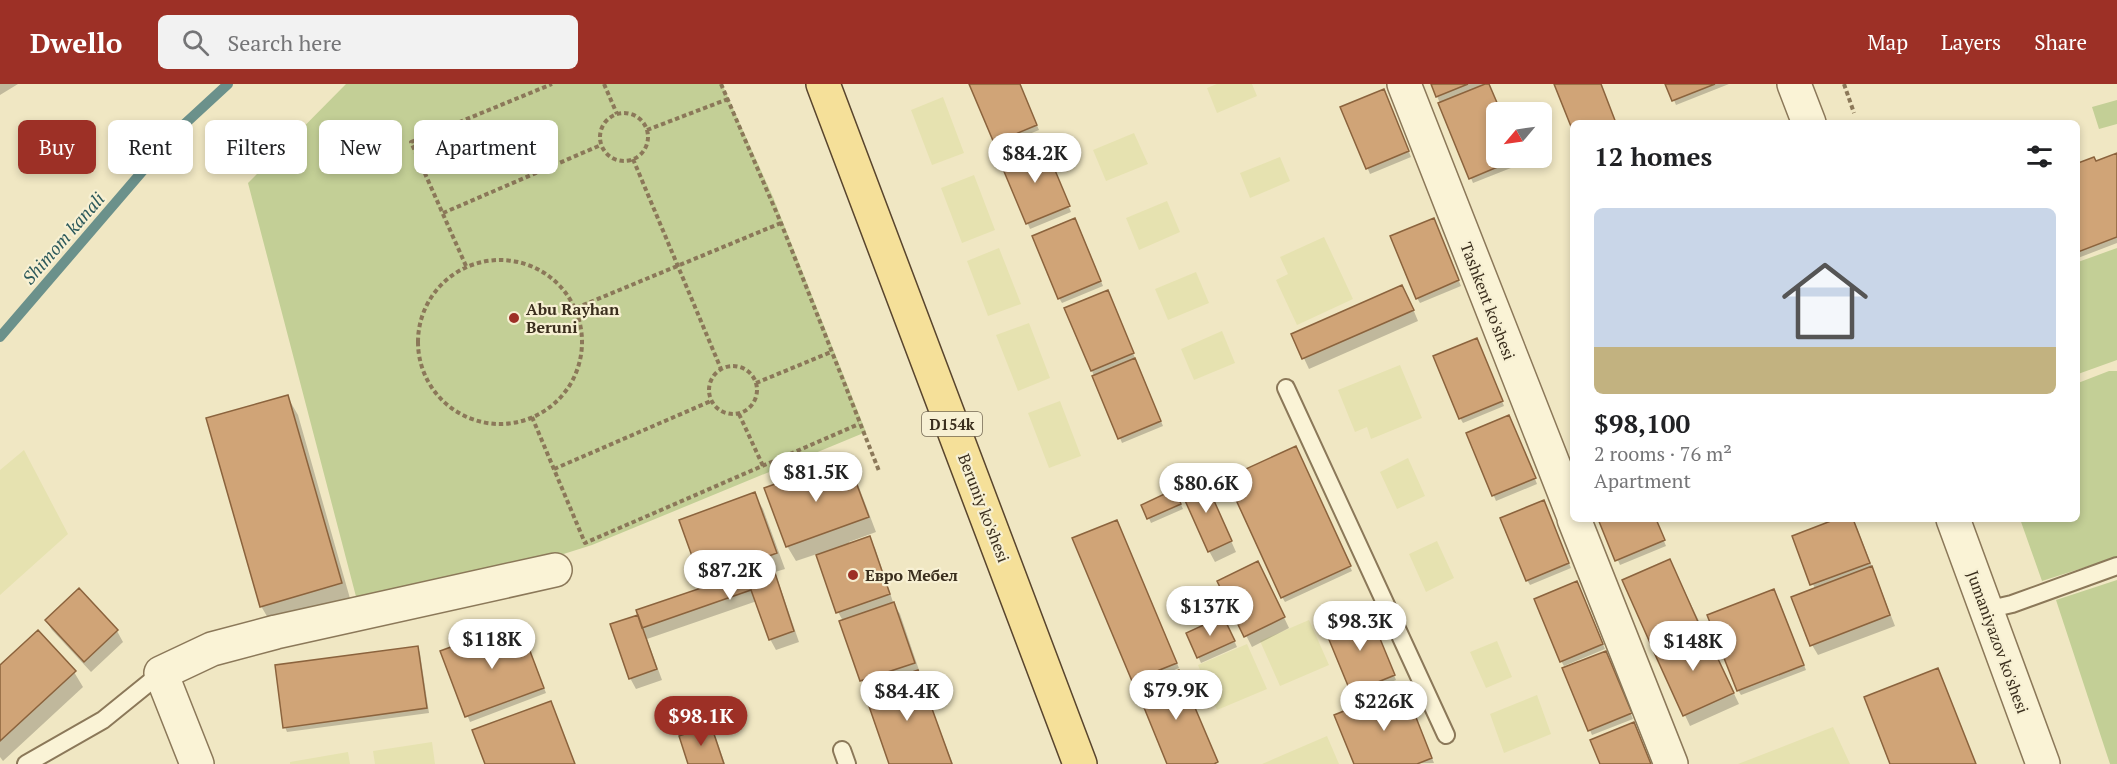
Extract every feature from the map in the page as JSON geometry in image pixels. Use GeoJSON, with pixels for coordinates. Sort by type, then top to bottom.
{"type":"FeatureCollection","features":[{"type":"Feature","properties":{"kind":"main road","name":"Beruniy ko'shesi"},"geometry":{"type":"LineString","coordinates":[[823,84],[1080,764]]}},
{"type":"Feature","properties":{"kind":"street","name":"Tashkent ko'shesi"},"geometry":{"type":"LineString","coordinates":[[1404,84],[1570,508]]}},
{"type":"Feature","properties":{"kind":"street"},"geometry":{"type":"LineString","coordinates":[[1794,84],[1808,120]]}},
{"type":"Feature","properties":{"kind":"street","name":"Tashkent ko'shesi"},"geometry":{"type":"LineString","coordinates":[[1576,522],[1671,764]]}},
{"type":"Feature","properties":{"kind":"street","name":"Jumaniyazov ko'shesi"},"geometry":{"type":"LineString","coordinates":[[1954,522],[2043,764]]}},
{"type":"Feature","properties":{"kind":"street"},"geometry":{"type":"LineString","coordinates":[[197,764],[161,673],[212,649],[276,632],[555,570]]}},
{"type":"Feature","properties":{"kind":"lane"},"geometry":{"type":"LineString","coordinates":[[1286,388],[1446,735]]}},
{"type":"Feature","properties":{"kind":"lane"},"geometry":{"type":"LineString","coordinates":[[1986,610],[2012,604],[2117,566]]}},
{"type":"Feature","properties":{"kind":"lane"},"geometry":{"type":"LineString","coordinates":[[26,764],[103,720],[161,673]]}},
{"type":"Feature","properties":{"kind":"path"},"geometry":{"type":"LineString","coordinates":[[466,266],[411,142],[552,84]]}},
{"type":"Feature","properties":{"kind":"path"},"geometry":{"type":"LineString","coordinates":[[604,84],[617,114]]}},
{"type":"Feature","properties":{"kind":"path"},"geometry":{"type":"LineString","coordinates":[[721,84],[781,223],[879,471]]}},
{"type":"Feature","properties":{"kind":"path"},"geometry":{"type":"LineString","coordinates":[[1844,84],[1854,114]]}},
{"type":"Feature","properties":{"kind":"path"},"geometry":{"type":"LineString","coordinates":[[647,130],[728,99]]}},
{"type":"Feature","properties":{"kind":"path"},"geometry":{"type":"LineString","coordinates":[[617,114],[630,114],[638,117],[647,130],[646,146],[642,153],[633,159],[621,161],[613,159],[601,145],[600,132],[603,125],[617,114]]}},
{"type":"Feature","properties":{"kind":"path"},"geometry":{"type":"LineString","coordinates":[[443,213],[601,145]]}},
{"type":"Feature","properties":{"kind":"path"},"geometry":{"type":"LineString","coordinates":[[633,159],[721,369]]}},
{"type":"Feature","properties":{"kind":"path"},"geometry":{"type":"LineString","coordinates":[[576,308],[781,223]]}},
{"type":"Feature","properties":{"kind":"path"},"geometry":{"type":"LineString","coordinates":[[491,259],[517,261],[542,270],[561,286],[576,308],[583,336],[580,365],[567,391],[547,411],[521,422],[492,424],[465,417],[441,400],[425,376],[418,351],[419,325],[428,301],[444,280],[466,266],[491,259]]}},
{"type":"Feature","properties":{"kind":"path"},"geometry":{"type":"LineString","coordinates":[[756,383],[831,352]]}},
{"type":"Feature","properties":{"kind":"path"},"geometry":{"type":"LineString","coordinates":[[732,366],[740,367],[747,370],[756,383],[756,399],[746,411],[739,414],[722,412],[711,401],[709,385],[721,369],[732,366]]}},
{"type":"Feature","properties":{"kind":"path"},"geometry":{"type":"LineString","coordinates":[[554,469],[711,401]]}},
{"type":"Feature","properties":{"kind":"path"},"geometry":{"type":"LineString","coordinates":[[739,414],[764,466]]}},
{"type":"Feature","properties":{"kind":"path"},"geometry":{"type":"LineString","coordinates":[[532,417],[585,543],[859,424]]}},
{"type":"Feature","properties":{"kind":"shaded area"},"geometry":{"type":"Polygon","coordinates":[[[1217,84],[1252,84],[1257,96],[1217,113],[1207,88],[1217,84]]]}},
{"type":"Feature","properties":{"kind":"shaded area"},"geometry":{"type":"Polygon","coordinates":[[[943,97],[964,153],[932,165],[911,110],[943,97]]]}},
{"type":"Feature","properties":{"kind":"shaded area"},"geometry":{"type":"Polygon","coordinates":[[[1134,133],[1148,164],[1106,181],[1093,150],[1134,133]]]}},
{"type":"Feature","properties":{"kind":"shaded area"},"geometry":{"type":"Polygon","coordinates":[[[1280,157],[1290,181],[1250,198],[1240,173],[1280,157]]]}},
{"type":"Feature","properties":{"kind":"shaded area"},"geometry":{"type":"Polygon","coordinates":[[[974,175],[995,230],[962,243],[941,188],[974,175]]]}},
{"type":"Feature","properties":{"kind":"shaded area"},"geometry":{"type":"Polygon","coordinates":[[[1167,201],[1180,232],[1139,250],[1126,218],[1167,201]]]}},
{"type":"Feature","properties":{"kind":"shaded area"},"geometry":{"type":"Polygon","coordinates":[[[1324,237],[1353,299],[1297,325],[1276,280],[1288,274],[1280,257],[1324,237]]]}},
{"type":"Feature","properties":{"kind":"shaded area"},"geometry":{"type":"Polygon","coordinates":[[[999,248],[1021,304],[988,316],[967,261],[999,248]]]}},
{"type":"Feature","properties":{"kind":"shaded area"},"geometry":{"type":"Polygon","coordinates":[[[1196,272],[1209,303],[1168,320],[1155,289],[1196,272]]]}},
{"type":"Feature","properties":{"kind":"shaded area"},"geometry":{"type":"Polygon","coordinates":[[[1029,323],[1050,378],[1018,391],[996,335],[1029,323]]]}},
{"type":"Feature","properties":{"kind":"shaded area"},"geometry":{"type":"Polygon","coordinates":[[[1222,331],[1235,363],[1194,380],[1181,349],[1222,331]]]}},
{"type":"Feature","properties":{"kind":"shaded area"},"geometry":{"type":"Polygon","coordinates":[[[1400,365],[1422,418],[1371,439],[1367,427],[1355,432],[1338,390],[1400,365]]]}},
{"type":"Feature","properties":{"kind":"shaded area"},"geometry":{"type":"Polygon","coordinates":[[[1060,401],[1081,456],[1049,468],[1028,413],[1060,401]]]}},
{"type":"Feature","properties":{"kind":"shaded area"},"geometry":{"type":"Polygon","coordinates":[[[24,450],[68,534],[0,595],[0,470],[24,450]]]}},
{"type":"Feature","properties":{"kind":"shaded area"},"geometry":{"type":"Polygon","coordinates":[[[1408,458],[1425,496],[1397,509],[1380,472],[1408,458]]]}},
{"type":"Feature","properties":{"kind":"shaded area"},"geometry":{"type":"Polygon","coordinates":[[[1437,541],[1454,578],[1426,592],[1409,554],[1437,541]]]}},
{"type":"Feature","properties":{"kind":"shaded area"},"geometry":{"type":"Polygon","coordinates":[[[1309,620],[1329,665],[1280,686],[1260,641],[1309,620]]]}},
{"type":"Feature","properties":{"kind":"shaded area"},"geometry":{"type":"Polygon","coordinates":[[[1497,641],[1512,677],[1486,688],[1470,652],[1497,641]]]}},
{"type":"Feature","properties":{"kind":"shaded area"},"geometry":{"type":"Polygon","coordinates":[[[1247,644],[1267,689],[1217,710],[1198,665],[1247,644]]]}},
{"type":"Feature","properties":{"kind":"shaded area"},"geometry":{"type":"Polygon","coordinates":[[[1537,695],[1551,734],[1504,753],[1490,714],[1537,695]]]}},
{"type":"Feature","properties":{"kind":"shaded area"},"geometry":{"type":"Polygon","coordinates":[[[1833,727],[1850,764],[1738,764],[1833,727]]]}},
{"type":"Feature","properties":{"kind":"shaded area"},"geometry":{"type":"Polygon","coordinates":[[[1327,736],[1339,764],[1262,764],[1327,736]]]}},
{"type":"Feature","properties":{"kind":"shaded area"},"geometry":{"type":"Polygon","coordinates":[[[432,742],[435,764],[375,764],[373,751],[432,742]]]}},
{"type":"Feature","properties":{"kind":"shaded area"},"geometry":{"type":"Polygon","coordinates":[[[348,752],[350,764],[290,764],[290,762],[348,752]]]}},
{"type":"Feature","properties":{"kind":"green space"},"geometry":{"type":"Polygon","coordinates":[[[346,84],[722,84],[773,197],[866,432],[592,545],[513,570],[359,608],[248,183],[257,174],[307,174],[307,123],[346,84]]]}},
{"type":"Feature","properties":{"kind":"green space"},"geometry":{"type":"Polygon","coordinates":[[[2117,100],[2117,124],[2099,129],[2092,107],[2117,100]]]}},
{"type":"Feature","properties":{"kind":"green space"},"geometry":{"type":"Polygon","coordinates":[[[2117,248],[2117,360],[2080,373],[2080,261],[2117,248]]]}},
{"type":"Feature","properties":{"kind":"green space"},"geometry":{"type":"Polygon","coordinates":[[[2109,371],[2117,371],[2117,557],[2042,581],[2021,522],[2080,522],[2080,382],[2109,371]]]}},
{"type":"Feature","properties":{"kind":"green space"},"geometry":{"type":"Polygon","coordinates":[[[2117,580],[2117,764],[2110,764],[2056,600],[2117,580]]]}},
{"type":"Feature","properties":{"kind":"building"},"geometry":{"type":"Polygon","coordinates":[[[969,84],[1020,84],[1037,125],[994,143],[969,84]]]}},
{"type":"Feature","properties":{"kind":"building"},"geometry":{"type":"Polygon","coordinates":[[[1431,84],[1468,84],[1436,97],[1431,84]]]}},
{"type":"Feature","properties":{"kind":"building"},"geometry":{"type":"Polygon","coordinates":[[[1489,84],[1497,102],[1486,102],[1486,168],[1495,168],[1469,179],[1438,103],[1489,84]]]}},
{"type":"Feature","properties":{"kind":"building"},"geometry":{"type":"Polygon","coordinates":[[[1554,84],[1601,84],[1615,120],[1570,120],[1570,124],[1554,84]]]}},
{"type":"Feature","properties":{"kind":"building"},"geometry":{"type":"Polygon","coordinates":[[[1665,84],[1715,84],[1672,101],[1665,84]]]}},
{"type":"Feature","properties":{"kind":"building"},"geometry":{"type":"Polygon","coordinates":[[[1384,89],[1409,151],[1366,169],[1340,107],[1384,89]]]}},
{"type":"Feature","properties":{"kind":"building"},"geometry":{"type":"Polygon","coordinates":[[[1044,144],[1070,206],[1026,224],[1000,162],[1044,144]]]}},
{"type":"Feature","properties":{"kind":"building"},"geometry":{"type":"Polygon","coordinates":[[[2117,153],[2117,237],[2080,251],[2080,162],[2094,157],[2096,161],[2117,153]]]}},
{"type":"Feature","properties":{"kind":"building"},"geometry":{"type":"Polygon","coordinates":[[[1075,218],[1101,281],[1058,299],[1032,236],[1075,218]]]}},
{"type":"Feature","properties":{"kind":"building"},"geometry":{"type":"Polygon","coordinates":[[[1434,218],[1459,280],[1416,299],[1390,236],[1434,218]]]}},
{"type":"Feature","properties":{"kind":"building"},"geometry":{"type":"Polygon","coordinates":[[[1402,285],[1414,310],[1302,359],[1291,334],[1402,285]]]}},
{"type":"Feature","properties":{"kind":"building"},"geometry":{"type":"Polygon","coordinates":[[[1108,290],[1134,353],[1091,371],[1064,308],[1108,290]]]}},
{"type":"Feature","properties":{"kind":"building"},"geometry":{"type":"Polygon","coordinates":[[[1477,338],[1503,401],[1459,419],[1433,356],[1477,338]]]}},
{"type":"Feature","properties":{"kind":"building"},"geometry":{"type":"Polygon","coordinates":[[[1135,358],[1161,421],[1118,439],[1092,376],[1135,358]]]}},
{"type":"Feature","properties":{"kind":"building"},"geometry":{"type":"Polygon","coordinates":[[[288,395],[342,583],[260,607],[206,418],[288,395]]]}},
{"type":"Feature","properties":{"kind":"building"},"geometry":{"type":"Polygon","coordinates":[[[1509,415],[1536,478],[1492,496],[1466,433],[1509,415]]]}},
{"type":"Feature","properties":{"kind":"building"},"geometry":{"type":"Polygon","coordinates":[[[1296,446],[1351,566],[1281,598],[1226,478],[1296,446]]]}},
{"type":"Feature","properties":{"kind":"building"},"geometry":{"type":"Polygon","coordinates":[[[847,458],[869,517],[786,547],[764,488],[847,458]]]}},
{"type":"Feature","properties":{"kind":"building"},"geometry":{"type":"Polygon","coordinates":[[[1203,476],[1232,541],[1208,552],[1179,487],[1203,476]]]}},
{"type":"Feature","properties":{"kind":"building"},"geometry":{"type":"Polygon","coordinates":[[[1175,489],[1181,504],[1147,519],[1141,505],[1175,489]]]}},
{"type":"Feature","properties":{"kind":"building"},"geometry":{"type":"Polygon","coordinates":[[[755,492],[777,553],[701,581],[679,520],[755,492]]]}},
{"type":"Feature","properties":{"kind":"building"},"geometry":{"type":"Polygon","coordinates":[[[1544,500],[1569,563],[1526,581],[1500,518],[1544,500]]]}},
{"type":"Feature","properties":{"kind":"building"},"geometry":{"type":"Polygon","coordinates":[[[1117,520],[1177,663],[1132,681],[1072,538],[1117,520]]]}},
{"type":"Feature","properties":{"kind":"building"},"geometry":{"type":"Polygon","coordinates":[[[1599,522],[1657,522],[1665,540],[1615,561],[1599,522]]]}},
{"type":"Feature","properties":{"kind":"building"},"geometry":{"type":"Polygon","coordinates":[[[1828,522],[1854,522],[1870,563],[1810,585],[1792,536],[1828,522]]]}},
{"type":"Feature","properties":{"kind":"building","name":"Евро Мебел"},"geometry":{"type":"Polygon","coordinates":[[[870,536],[890,594],[836,613],[816,555],[870,536]]]}},
{"type":"Feature","properties":{"kind":"building"},"geometry":{"type":"Polygon","coordinates":[[[1670,559],[1699,624],[1651,645],[1622,580],[1670,559]]]}},
{"type":"Feature","properties":{"kind":"building"},"geometry":{"type":"Polygon","coordinates":[[[1258,561],[1285,617],[1244,637],[1217,581],[1258,561]]]}},
{"type":"Feature","properties":{"kind":"building"},"geometry":{"type":"Polygon","coordinates":[[[772,564],[794,631],[769,640],[751,590],[642,628],[636,610],[772,564]]]}},
{"type":"Feature","properties":{"kind":"building"},"geometry":{"type":"Polygon","coordinates":[[[1872,566],[1890,615],[1810,646],[1791,597],[1872,566]]]}},
{"type":"Feature","properties":{"kind":"building"},"geometry":{"type":"Polygon","coordinates":[[[1577,581],[1603,644],[1560,662],[1534,599],[1577,581]]]}},
{"type":"Feature","properties":{"kind":"building"},"geometry":{"type":"Polygon","coordinates":[[[79,588],[118,630],[84,662],[45,620],[79,588]]]}},
{"type":"Feature","properties":{"kind":"building"},"geometry":{"type":"Polygon","coordinates":[[[1774,589],[1804,665],[1737,691],[1707,615],[1774,589]]]}},
{"type":"Feature","properties":{"kind":"building"},"geometry":{"type":"Polygon","coordinates":[[[894,602],[915,663],[860,681],[839,621],[894,602]]]}},
{"type":"Feature","properties":{"kind":"building"},"geometry":{"type":"Polygon","coordinates":[[[1369,612],[1395,675],[1351,693],[1325,630],[1369,612]]]}},
{"type":"Feature","properties":{"kind":"building"},"geometry":{"type":"Polygon","coordinates":[[[638,615],[657,669],[629,679],[610,624],[638,615]]]}},
{"type":"Feature","properties":{"kind":"building"},"geometry":{"type":"Polygon","coordinates":[[[1223,616],[1235,641],[1197,658],[1186,633],[1223,616]]]}},
{"type":"Feature","properties":{"kind":"building"},"geometry":{"type":"Polygon","coordinates":[[[519,622],[544,688],[465,717],[440,651],[519,622]]]}},
{"type":"Feature","properties":{"kind":"building"},"geometry":{"type":"Polygon","coordinates":[[[1703,627],[1734,693],[1683,716],[1653,650],[1703,627]]]}},
{"type":"Feature","properties":{"kind":"building"},"geometry":{"type":"Polygon","coordinates":[[[38,630],[76,671],[0,741],[0,665],[38,630]]]}},
{"type":"Feature","properties":{"kind":"building"},"geometry":{"type":"Polygon","coordinates":[[[418,646],[427,708],[283,728],[275,665],[418,646]]]}},
{"type":"Feature","properties":{"kind":"building"},"geometry":{"type":"Polygon","coordinates":[[[1606,651],[1632,713],[1588,731],[1562,668],[1606,651]]]}},
{"type":"Feature","properties":{"kind":"building"},"geometry":{"type":"Polygon","coordinates":[[[1938,668],[1976,764],[1890,764],[1864,697],[1938,668]]]}},
{"type":"Feature","properties":{"kind":"building"},"geometry":{"type":"Polygon","coordinates":[[[918,670],[952,764],[889,764],[863,689],[918,670]]]}},
{"type":"Feature","properties":{"kind":"building"},"geometry":{"type":"Polygon","coordinates":[[[1179,670],[1218,762],[1214,764],[1167,764],[1136,688],[1179,670]]]}},
{"type":"Feature","properties":{"kind":"building"},"geometry":{"type":"Polygon","coordinates":[[[1404,687],[1432,758],[1417,764],[1354,764],[1334,715],[1404,687]]]}},
{"type":"Feature","properties":{"kind":"building"},"geometry":{"type":"Polygon","coordinates":[[[551,701],[575,764],[485,764],[472,730],[551,701]]]}},
{"type":"Feature","properties":{"kind":"building"},"geometry":{"type":"Polygon","coordinates":[[[1634,722],[1651,764],[1600,764],[1590,740],[1634,722]]]}},
{"type":"Feature","properties":{"kind":"building"},"geometry":{"type":"Polygon","coordinates":[[[711,725],[724,764],[688,764],[679,736],[711,725]]]}},
{"type":"Feature","properties":{"kind":"waterway","name":"Shimom kanali"},"geometry":{"type":"LineString","coordinates":[[0,337],[177,131],[228,84]]}},
{"type":"Feature","properties":{"kind":"place","name":"Abu Rayhan Beruni"},"geometry":{"type":"Point","coordinates":[514,318]}},
{"type":"Feature","properties":{"kind":"place","name":"Евро Мебел"},"geometry":{"type":"Point","coordinates":[853,575]}}]}
